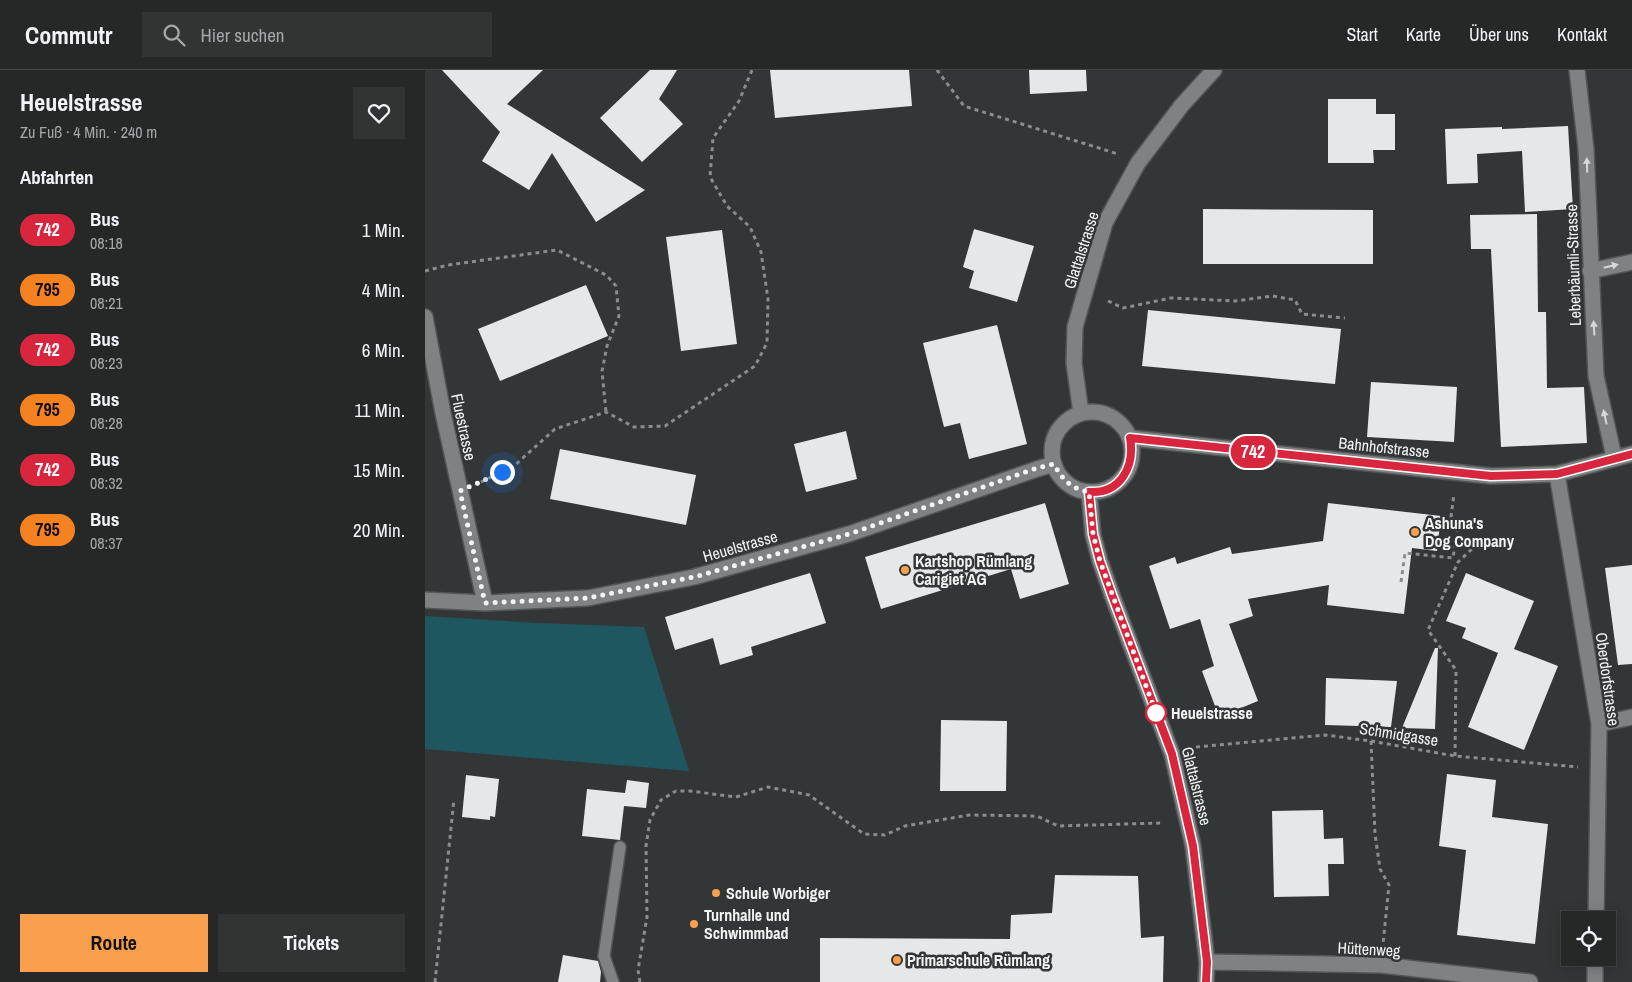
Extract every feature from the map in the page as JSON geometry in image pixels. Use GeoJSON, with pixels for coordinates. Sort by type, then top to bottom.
{"type":"FeatureCollection","features":[{"type":"Feature","properties":{"kind":"street","name":"Glattalstrasse"},"geometry":{"type":"LineString","coordinates":[[1081,413],[1075,363],[1075,327],[1105,223],[1138,163],[1182,104],[1214,70]]}},
{"type":"Feature","properties":{"kind":"street","name":"Leberbäumli-Strasse"},"geometry":{"type":"LineString","coordinates":[[1577,70],[1586,149],[1596,376],[1614,457]]}},
{"type":"Feature","properties":{"kind":"street"},"geometry":{"type":"LineString","coordinates":[[1591,271],[1632,262]]}},
{"type":"Feature","properties":{"kind":"street","name":"Fluestrasse"},"geometry":{"type":"LineString","coordinates":[[425,317],[443,413],[485,603]]}},
{"type":"Feature","properties":{"kind":"street"},"geometry":{"type":"LineString","coordinates":[[1081,413],[1103,413],[1115,418],[1124,426],[1130,438],[1133,452],[1130,465],[1125,476],[1107,490],[1089,492],[1080,490],[1069,484],[1060,475],[1054,464],[1053,443],[1057,433],[1071,417],[1081,413]]}},
{"type":"Feature","properties":{"kind":"street","name":"Bahnhofstrasse"},"geometry":{"type":"LineString","coordinates":[[1130,438],[1491,476],[1557,474],[1614,457],[1632,454]]}},
{"type":"Feature","properties":{"kind":"street","name":"Heuelstrasse"},"geometry":{"type":"LineString","coordinates":[[425,600],[485,603],[588,598],[694,577],[849,534],[1037,468],[1054,464]]}},
{"type":"Feature","properties":{"kind":"street","name":"Oberdorfstrasse"},"geometry":{"type":"LineString","coordinates":[[1557,474],[1599,724],[1596,911]]}},
{"type":"Feature","properties":{"kind":"street","name":"Glattalstrasse"},"geometry":{"type":"LineString","coordinates":[[1089,492],[1093,534],[1100,561],[1172,754],[1193,846],[1207,962],[1206,982]]}},
{"type":"Feature","properties":{"kind":"street"},"geometry":{"type":"LineString","coordinates":[[1599,724],[1632,717]]}},
{"type":"Feature","properties":{"kind":"street","name":"Hüttenweg"},"geometry":{"type":"LineString","coordinates":[[1207,962],[1381,965],[1529,982]]}},
{"type":"Feature","properties":{"kind":"street"},"geometry":{"type":"LineString","coordinates":[[1595,966],[1595,982]]}},
{"type":"Feature","properties":{"kind":"lane"},"geometry":{"type":"LineString","coordinates":[[613,982],[604,956],[620,847]]}},
{"type":"Feature","properties":{"kind":"path"},"geometry":{"type":"LineString","coordinates":[[460,491],[514,466],[555,429],[607,412],[633,427],[665,426],[755,366],[767,343],[768,299],[761,252],[750,227],[727,206],[711,177],[713,138],[739,100],[752,70]]}},
{"type":"Feature","properties":{"kind":"path"},"geometry":{"type":"LineString","coordinates":[[937,70],[964,106],[1113,152]]}},
{"type":"Feature","properties":{"kind":"path"},"geometry":{"type":"LineString","coordinates":[[425,271],[448,265],[557,250],[606,275],[616,286],[619,316],[607,346],[602,371],[607,412]]}},
{"type":"Feature","properties":{"kind":"path"},"geometry":{"type":"LineString","coordinates":[[1108,301],[1123,308],[1171,298],[1235,301],[1273,296],[1295,300],[1302,314],[1345,318]]}},
{"type":"Feature","properties":{"kind":"path"},"geometry":{"type":"LineString","coordinates":[[1453,558],[1457,531],[1451,517],[1454,489]]}},
{"type":"Feature","properties":{"kind":"path"},"geometry":{"type":"LineString","coordinates":[[1455,756],[1456,670],[1428,630],[1458,562],[1476,545],[1491,546]]}},
{"type":"Feature","properties":{"kind":"path"},"geometry":{"type":"LineString","coordinates":[[1401,582],[1405,554],[1453,558],[1458,562]]}},
{"type":"Feature","properties":{"kind":"path","name":"Schmidgasse"},"geometry":{"type":"LineString","coordinates":[[1196,747],[1325,735],[1455,756],[1598,769]]}},
{"type":"Feature","properties":{"kind":"path"},"geometry":{"type":"LineString","coordinates":[[1371,741],[1375,834],[1379,869],[1389,885],[1381,965]]}},
{"type":"Feature","properties":{"kind":"path"},"geometry":{"type":"LineString","coordinates":[[640,982],[638,970],[647,917],[645,846],[650,820],[661,800],[676,791],[690,791],[736,798],[767,787],[809,795],[864,834],[885,835],[905,826],[969,815],[1037,816],[1058,826],[1161,823]]}},
{"type":"Feature","properties":{"kind":"path"},"geometry":{"type":"LineString","coordinates":[[435,982],[454,799]]}},
{"type":"Feature","properties":{"kind":"shaded area"},"geometry":{"type":"Polygon","coordinates":[[[425,616],[644,627],[689,771],[425,749],[425,616]]]}},
{"type":"Feature","properties":{"kind":"building"},"geometry":{"type":"Polygon","coordinates":[[[442,70],[543,70],[507,104],[645,190],[596,222],[552,153],[529,190],[482,161],[500,132],[442,70]]]}},
{"type":"Feature","properties":{"kind":"building"},"geometry":{"type":"Polygon","coordinates":[[[650,70],[677,70],[659,99],[683,124],[642,162],[600,118],[650,70]]]}},
{"type":"Feature","properties":{"kind":"building"},"geometry":{"type":"Polygon","coordinates":[[[770,70],[909,70],[912,106],[775,118],[770,70]]]}},
{"type":"Feature","properties":{"kind":"building"},"geometry":{"type":"Polygon","coordinates":[[[1029,70],[1086,70],[1087,91],[1030,94],[1029,70]]]}},
{"type":"Feature","properties":{"kind":"building"},"geometry":{"type":"Polygon","coordinates":[[[1328,99],[1376,99],[1376,114],[1395,114],[1395,150],[1373,150],[1374,163],[1328,163],[1328,99]]]}},
{"type":"Feature","properties":{"kind":"building"},"geometry":{"type":"Polygon","coordinates":[[[1568,126],[1573,209],[1525,212],[1522,151],[1477,154],[1478,183],[1447,184],[1445,129],[1568,126]]]}},
{"type":"Feature","properties":{"kind":"building"},"geometry":{"type":"Polygon","coordinates":[[[1203,209],[1373,210],[1373,264],[1203,264],[1203,209]]]}},
{"type":"Feature","properties":{"kind":"building"},"geometry":{"type":"Polygon","coordinates":[[[1537,214],[1538,312],[1546,312],[1547,388],[1584,387],[1587,443],[1501,447],[1491,249],[1471,249],[1470,215],[1537,214]]]}},
{"type":"Feature","properties":{"kind":"building"},"geometry":{"type":"Polygon","coordinates":[[[974,229],[1034,246],[1017,302],[969,288],[974,271],[963,267],[974,229]]]}},
{"type":"Feature","properties":{"kind":"building"},"geometry":{"type":"Polygon","coordinates":[[[722,230],[737,344],[681,351],[666,237],[722,230]]]}},
{"type":"Feature","properties":{"kind":"building"},"geometry":{"type":"Polygon","coordinates":[[[586,285],[608,336],[500,381],[478,329],[586,285]]]}},
{"type":"Feature","properties":{"kind":"building"},"geometry":{"type":"Polygon","coordinates":[[[1148,310],[1341,329],[1335,384],[1142,366],[1148,310]]]}},
{"type":"Feature","properties":{"kind":"building"},"geometry":{"type":"Polygon","coordinates":[[[997,325],[1027,444],[969,459],[960,423],[944,427],[923,343],[997,325]]]}},
{"type":"Feature","properties":{"kind":"building"},"geometry":{"type":"Polygon","coordinates":[[[1371,382],[1457,387],[1454,442],[1367,437],[1371,382]]]}},
{"type":"Feature","properties":{"kind":"building"},"geometry":{"type":"Polygon","coordinates":[[[846,431],[857,479],[806,492],[794,444],[846,431]]]}},
{"type":"Feature","properties":{"kind":"building"},"geometry":{"type":"Polygon","coordinates":[[[560,449],[696,475],[686,525],[550,499],[560,449]]]}},
{"type":"Feature","properties":{"kind":"building"},"geometry":{"type":"Polygon","coordinates":[[[1045,503],[1069,584],[1020,599],[1011,569],[881,609],[865,557],[1045,503]]]}},
{"type":"Feature","properties":{"kind":"building"},"geometry":{"type":"Polygon","coordinates":[[[1328,503],[1441,516],[1437,551],[1412,548],[1404,614],[1327,605],[1329,585],[1248,599],[1253,616],[1229,624],[1258,701],[1219,717],[1202,671],[1214,666],[1200,619],[1170,629],[1149,566],[1175,557],[1177,564],[1230,547],[1232,554],[1323,541],[1328,503]]]}},
{"type":"Feature","properties":{"kind":"building"},"geometry":{"type":"Polygon","coordinates":[[[1632,565],[1632,664],[1618,665],[1605,568],[1632,565]]]}},
{"type":"Feature","properties":{"kind":"building"},"geometry":{"type":"Polygon","coordinates":[[[810,573],[826,623],[751,647],[753,655],[720,665],[713,638],[675,650],[665,617],[810,573]]]}},
{"type":"Feature","properties":{"kind":"building"},"geometry":{"type":"Polygon","coordinates":[[[1466,573],[1534,601],[1514,649],[1558,666],[1524,750],[1468,727],[1498,653],[1462,638],[1466,628],[1446,621],[1466,573]]]}},
{"type":"Feature","properties":{"kind":"building"},"geometry":{"type":"Polygon","coordinates":[[[1435,648],[1438,648],[1435,729],[1402,728],[1435,648]]]}},
{"type":"Feature","properties":{"kind":"building"},"geometry":{"type":"Polygon","coordinates":[[[1326,678],[1397,681],[1391,727],[1325,725],[1326,678]]]}},
{"type":"Feature","properties":{"kind":"building"},"geometry":{"type":"Polygon","coordinates":[[[941,720],[1007,721],[1006,791],[940,791],[941,720]]]}},
{"type":"Feature","properties":{"kind":"building"},"geometry":{"type":"Polygon","coordinates":[[[1447,774],[1496,780],[1492,817],[1548,824],[1535,944],[1457,935],[1466,850],[1439,846],[1447,774]]]}},
{"type":"Feature","properties":{"kind":"building"},"geometry":{"type":"Polygon","coordinates":[[[466,775],[499,779],[495,817],[490,816],[490,820],[462,817],[466,775]]]}},
{"type":"Feature","properties":{"kind":"building"},"geometry":{"type":"Polygon","coordinates":[[[627,780],[649,783],[646,808],[624,806],[620,840],[582,836],[587,789],[625,793],[627,780]]]}},
{"type":"Feature","properties":{"kind":"building"},"geometry":{"type":"Polygon","coordinates":[[[1323,810],[1324,839],[1343,838],[1344,864],[1328,864],[1329,896],[1274,897],[1272,811],[1323,810]]]}},
{"type":"Feature","properties":{"kind":"building"},"geometry":{"type":"Polygon","coordinates":[[[1055,875],[1138,876],[1141,938],[1164,936],[1163,982],[820,982],[820,938],[1010,939],[1011,915],[1052,913],[1055,875]]]}},
{"type":"Feature","properties":{"kind":"building"},"geometry":{"type":"Polygon","coordinates":[[[563,955],[598,961],[601,972],[600,982],[558,982],[563,955]]]}},
{"type":"Feature","properties":{"kind":"bus line","name":"742"},"geometry":{"type":"LineString","coordinates":[[1206,982],[1207,962],[1193,846],[1172,754],[1112,595],[1093,534],[1089,492],[1107,490],[1125,476],[1133,452],[1130,438],[1491,476],[1557,474],[1614,457],[1632,454]]}},
{"type":"Feature","properties":{"kind":"place","name":"Ashuna's Dog Company"},"geometry":{"type":"Point","coordinates":[1415,532]}},
{"type":"Feature","properties":{"kind":"place","name":"Kartshop Rümlang Carigiet AG"},"geometry":{"type":"Point","coordinates":[905,570]}},
{"type":"Feature","properties":{"kind":"place","name":"Heuelstrasse"},"geometry":{"type":"Point","coordinates":[1156,713]}},
{"type":"Feature","properties":{"kind":"place","name":"Schule Worbiger"},"geometry":{"type":"Point","coordinates":[716,893]}},
{"type":"Feature","properties":{"kind":"place","name":"Turnhalle und Schwimmbad"},"geometry":{"type":"Point","coordinates":[694,924]}},
{"type":"Feature","properties":{"kind":"place","name":"Primarschule Rümlang"},"geometry":{"type":"Point","coordinates":[897,960]}},
{"type":"Feature","properties":{"kind":"route"},"geometry":{"type":"LineString","coordinates":[[502,472],[460,491],[485,603],[588,598],[694,577],[849,534],[1037,468],[1054,464],[1060,475],[1069,484],[1089,492],[1093,534],[1100,561],[1156,713]]}}]}
